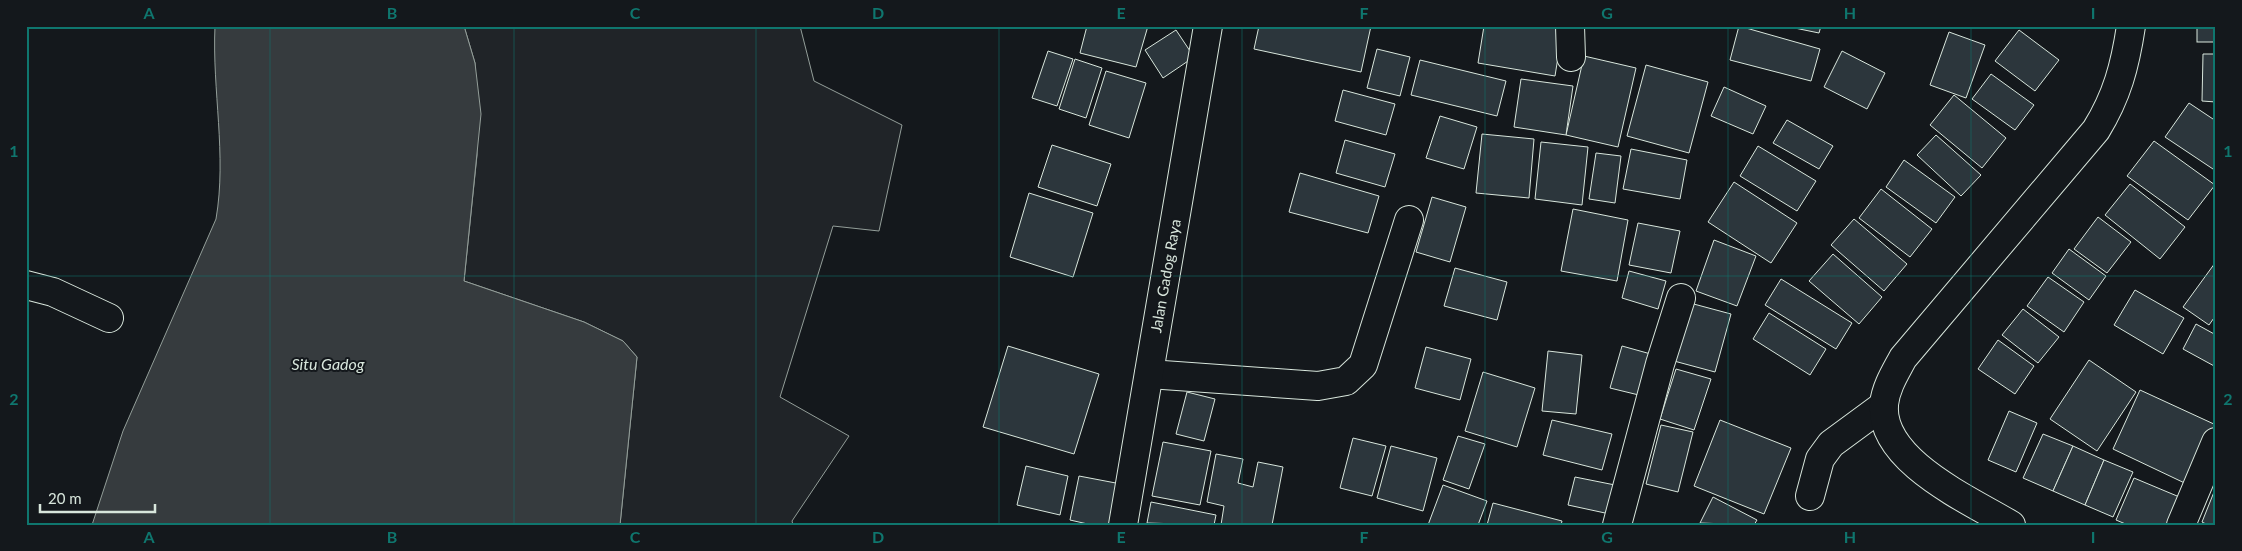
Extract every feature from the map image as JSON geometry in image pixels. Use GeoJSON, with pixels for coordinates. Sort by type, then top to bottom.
{"type":"FeatureCollection","features":[{"type":"Feature","properties":{"kind":"street","name":"Jalan Gadog Raya"},"geometry":{"type":"LineString","coordinates":[[1123,525],[1208,26]]}},
{"type":"Feature","properties":{"kind":"street"},"geometry":{"type":"LineString","coordinates":[[1570,26],[1571,57]]}},
{"type":"Feature","properties":{"kind":"street"},"geometry":{"type":"LineString","coordinates":[[2011,525],[1927,474],[1902,453],[1888,432],[1884,405],[1889,382],[1903,358],[2096,130],[2112,105],[2121,78],[2131,26]]}},
{"type":"Feature","properties":{"kind":"street"},"geometry":{"type":"LineString","coordinates":[[1149,374],[1318,386],[1346,381],[1363,365],[1409,220]]}},
{"type":"Feature","properties":{"kind":"street"},"geometry":{"type":"LineString","coordinates":[[26,285],[53,292],[109,318]]}},
{"type":"Feature","properties":{"kind":"street"},"geometry":{"type":"LineString","coordinates":[[1617,525],[1660,364],[1681,298]]}},
{"type":"Feature","properties":{"kind":"street"},"geometry":{"type":"LineString","coordinates":[[1810,496],[1820,459],[1831,444],[1884,405]]}},
{"type":"Feature","properties":{"kind":"street"},"geometry":{"type":"LineString","coordinates":[[2181,525],[2216,442]]}},
{"type":"Feature","properties":{"kind":"shaded area"},"geometry":{"type":"Polygon","coordinates":[[[464,26],[800,26],[814,81],[902,125],[879,231],[833,226],[780,397],[849,436],[792,521],[793,525],[620,525],[637,357],[623,341],[584,322],[464,281],[477,155],[475,63],[464,26]]]}},
{"type":"Feature","properties":{"kind":"water","name":"Situ Gadog"},"geometry":{"type":"Polygon","coordinates":[[[215,26],[464,26],[475,63],[481,114],[464,281],[584,322],[623,341],[637,357],[620,525],[92,525],[123,431],[216,219],[219,195],[220,147],[215,74],[215,26]]]}},
{"type":"Feature","properties":{"kind":"building"},"geometry":{"type":"Polygon","coordinates":[[[1087,26],[1148,26],[1136,67],[1080,53],[1087,26]]]}},
{"type":"Feature","properties":{"kind":"building"},"geometry":{"type":"Polygon","coordinates":[[[1259,26],[1371,26],[1361,72],[1254,49],[1259,26]]]}},
{"type":"Feature","properties":{"kind":"building"},"geometry":{"type":"Polygon","coordinates":[[[1484,26],[1563,26],[1555,76],[1478,63],[1484,26]]]}},
{"type":"Feature","properties":{"kind":"building"},"geometry":{"type":"Polygon","coordinates":[[[1739,26],[1820,49],[1811,81],[1730,60],[1739,26]]]}},
{"type":"Feature","properties":{"kind":"building"},"geometry":{"type":"Polygon","coordinates":[[[1785,26],[1821,26],[1819,33],[1785,26]]]}},
{"type":"Feature","properties":{"kind":"building"},"geometry":{"type":"Polygon","coordinates":[[[2197,26],[2216,26],[2216,42],[2197,42],[2197,26]]]}},
{"type":"Feature","properties":{"kind":"building"},"geometry":{"type":"Polygon","coordinates":[[[1176,30],[1194,57],[1163,78],[1145,50],[1176,30]]]}},
{"type":"Feature","properties":{"kind":"building"},"geometry":{"type":"Polygon","coordinates":[[[2019,30],[2059,60],[2035,91],[1995,61],[2019,30]]]}},
{"type":"Feature","properties":{"kind":"building"},"geometry":{"type":"Polygon","coordinates":[[[1949,32],[1985,45],[1966,98],[1930,85],[1949,32]]]}},
{"type":"Feature","properties":{"kind":"building"},"geometry":{"type":"Polygon","coordinates":[[[1377,49],[1410,57],[1400,96],[1367,88],[1377,49]]]}},
{"type":"Feature","properties":{"kind":"building"},"geometry":{"type":"Polygon","coordinates":[[[1048,51],[1073,59],[1057,106],[1032,98],[1048,51]]]}},
{"type":"Feature","properties":{"kind":"building"},"geometry":{"type":"Polygon","coordinates":[[[1842,51],[1885,73],[1867,109],[1824,87],[1842,51]]]}},
{"type":"Feature","properties":{"kind":"building"},"geometry":{"type":"Polygon","coordinates":[[[2203,54],[2216,54],[2216,102],[2202,101],[2203,54]]]}},
{"type":"Feature","properties":{"kind":"building"},"geometry":{"type":"Polygon","coordinates":[[[1584,56],[1636,68],[1618,147],[1566,135],[1584,56]]]}},
{"type":"Feature","properties":{"kind":"building"},"geometry":{"type":"Polygon","coordinates":[[[1075,59],[1102,68],[1086,118],[1059,109],[1075,59]]]}},
{"type":"Feature","properties":{"kind":"building"},"geometry":{"type":"Polygon","coordinates":[[[1420,60],[1506,81],[1497,116],[1411,95],[1420,60]]]}},
{"type":"Feature","properties":{"kind":"building"},"geometry":{"type":"Polygon","coordinates":[[[1646,65],[1708,82],[1689,153],[1627,136],[1646,65]]]}},
{"type":"Feature","properties":{"kind":"building"},"geometry":{"type":"Polygon","coordinates":[[[1106,71],[1146,83],[1129,138],[1089,125],[1106,71]]]}},
{"type":"Feature","properties":{"kind":"building"},"geometry":{"type":"Polygon","coordinates":[[[1991,74],[2034,105],[2015,130],[1972,99],[1991,74]]]}},
{"type":"Feature","properties":{"kind":"building"},"geometry":{"type":"Polygon","coordinates":[[[1521,79],[1573,86],[1566,135],[1514,127],[1521,79]]]}},
{"type":"Feature","properties":{"kind":"building"},"geometry":{"type":"Polygon","coordinates":[[[1724,87],[1766,106],[1753,134],[1711,116],[1724,87]]]}},
{"type":"Feature","properties":{"kind":"building"},"geometry":{"type":"Polygon","coordinates":[[[1343,90],[1395,104],[1386,135],[1335,121],[1343,90]]]}},
{"type":"Feature","properties":{"kind":"building"},"geometry":{"type":"Polygon","coordinates":[[[1954,95],[2006,138],[1982,168],[1930,125],[1954,95]]]}},
{"type":"Feature","properties":{"kind":"building"},"geometry":{"type":"Polygon","coordinates":[[[2189,103],[2216,121],[2216,171],[2165,137],[2189,103]]]}},
{"type":"Feature","properties":{"kind":"building"},"geometry":{"type":"Polygon","coordinates":[[[1440,116],[1477,127],[1464,169],[1426,158],[1440,116]]]}},
{"type":"Feature","properties":{"kind":"building"},"geometry":{"type":"Polygon","coordinates":[[[1787,120],[1833,146],[1819,169],[1773,143],[1787,120]]]}},
{"type":"Feature","properties":{"kind":"building"},"geometry":{"type":"Polygon","coordinates":[[[1482,134],[1534,139],[1529,198],[1476,193],[1482,134]]]}},
{"type":"Feature","properties":{"kind":"building"},"geometry":{"type":"Polygon","coordinates":[[[1936,135],[1981,175],[1961,196],[1917,155],[1936,135]]]}},
{"type":"Feature","properties":{"kind":"building"},"geometry":{"type":"Polygon","coordinates":[[[1345,140],[1395,154],[1385,187],[1336,173],[1345,140]]]}},
{"type":"Feature","properties":{"kind":"building"},"geometry":{"type":"Polygon","coordinates":[[[2154,141],[2215,185],[2188,220],[2127,176],[2154,141]]]}},
{"type":"Feature","properties":{"kind":"building"},"geometry":{"type":"Polygon","coordinates":[[[1541,142],[1588,147],[1582,205],[1535,199],[1541,142]]]}},
{"type":"Feature","properties":{"kind":"building"},"geometry":{"type":"Polygon","coordinates":[[[1052,145],[1111,164],[1097,206],[1038,187],[1052,145]]]}},
{"type":"Feature","properties":{"kind":"building"},"geometry":{"type":"Polygon","coordinates":[[[1758,146],[1816,181],[1797,211],[1740,176],[1758,146]]]}},
{"type":"Feature","properties":{"kind":"building"},"geometry":{"type":"Polygon","coordinates":[[[1631,149],[1687,160],[1680,199],[1623,189],[1631,149]]]}},
{"type":"Feature","properties":{"kind":"building"},"geometry":{"type":"Polygon","coordinates":[[[1596,153],[1621,156],[1615,203],[1589,199],[1596,153]]]}},
{"type":"Feature","properties":{"kind":"building"},"geometry":{"type":"Polygon","coordinates":[[[1904,160],[1955,197],[1936,223],[1886,187],[1904,160]]]}},
{"type":"Feature","properties":{"kind":"building"},"geometry":{"type":"Polygon","coordinates":[[[1300,173],[1379,196],[1368,233],[1289,212],[1300,173]]]}},
{"type":"Feature","properties":{"kind":"building"},"geometry":{"type":"Polygon","coordinates":[[[1734,182],[1797,223],[1771,263],[1708,222],[1734,182]]]}},
{"type":"Feature","properties":{"kind":"building"},"geometry":{"type":"Polygon","coordinates":[[[2130,184],[2185,227],[2160,259],[2105,215],[2130,184]]]}},
{"type":"Feature","properties":{"kind":"building"},"geometry":{"type":"Polygon","coordinates":[[[1881,189],[1932,229],[1910,257],[1859,218],[1881,189]]]}},
{"type":"Feature","properties":{"kind":"building"},"geometry":{"type":"Polygon","coordinates":[[[1029,193],[1093,213],[1073,277],[1010,257],[1029,193]]]}},
{"type":"Feature","properties":{"kind":"building"},"geometry":{"type":"Polygon","coordinates":[[[1432,197],[1466,207],[1450,262],[1416,252],[1432,197]]]}},
{"type":"Feature","properties":{"kind":"building"},"geometry":{"type":"Polygon","coordinates":[[[1573,209],[1628,220],[1617,281],[1561,271],[1573,209]]]}},
{"type":"Feature","properties":{"kind":"building"},"geometry":{"type":"Polygon","coordinates":[[[2098,217],[2131,242],[2107,273],[2074,249],[2098,217]]]}},
{"type":"Feature","properties":{"kind":"building"},"geometry":{"type":"Polygon","coordinates":[[[1854,219],[1907,264],[1884,291],[1831,245],[1854,219]]]}},
{"type":"Feature","properties":{"kind":"building"},"geometry":{"type":"Polygon","coordinates":[[[1638,223],[1680,231],[1671,273],[1629,265],[1638,223]]]}},
{"type":"Feature","properties":{"kind":"building"},"geometry":{"type":"Polygon","coordinates":[[[1714,240],[1756,256],[1737,306],[1696,291],[1714,240]]]}},
{"type":"Feature","properties":{"kind":"building"},"geometry":{"type":"Polygon","coordinates":[[[2069,249],[2106,276],[2089,300],[2052,273],[2069,249]]]}},
{"type":"Feature","properties":{"kind":"building"},"geometry":{"type":"Polygon","coordinates":[[[1833,254],[1882,297],[1859,324],[1809,281],[1833,254]]]}},
{"type":"Feature","properties":{"kind":"building"},"geometry":{"type":"Polygon","coordinates":[[[2215,263],[2216,315],[2209,325],[2183,307],[2215,263]]]}},
{"type":"Feature","properties":{"kind":"building"},"geometry":{"type":"Polygon","coordinates":[[[1455,268],[1507,282],[1497,320],[1444,306],[1455,268]]]}},
{"type":"Feature","properties":{"kind":"building"},"geometry":{"type":"Polygon","coordinates":[[[1629,271],[1666,281],[1658,309],[1622,298],[1629,271]]]}},
{"type":"Feature","properties":{"kind":"building"},"geometry":{"type":"Polygon","coordinates":[[[2048,277],[2084,302],[2064,332],[2027,306],[2048,277]]]}},
{"type":"Feature","properties":{"kind":"building"},"geometry":{"type":"Polygon","coordinates":[[[1781,279],[1852,323],[1836,349],[1765,305],[1781,279]]]}},
{"type":"Feature","properties":{"kind":"building"},"geometry":{"type":"Polygon","coordinates":[[[2135,290],[2184,318],[2163,354],[2114,325],[2135,290]]]}},
{"type":"Feature","properties":{"kind":"building"},"geometry":{"type":"Polygon","coordinates":[[[1690,303],[1731,314],[1715,372],[1674,361],[1690,303]]]}},
{"type":"Feature","properties":{"kind":"building"},"geometry":{"type":"Polygon","coordinates":[[[2023,309],[2059,337],[2038,363],[2002,335],[2023,309]]]}},
{"type":"Feature","properties":{"kind":"building"},"geometry":{"type":"Polygon","coordinates":[[[1769,313],[1826,349],[1810,375],[1753,339],[1769,313]]]}},
{"type":"Feature","properties":{"kind":"building"},"geometry":{"type":"Polygon","coordinates":[[[2196,324],[2216,335],[2216,367],[2183,349],[2196,324]]]}},
{"type":"Feature","properties":{"kind":"building"},"geometry":{"type":"Polygon","coordinates":[[[1998,340],[2034,366],[2015,394],[1978,369],[1998,340]]]}},
{"type":"Feature","properties":{"kind":"building"},"geometry":{"type":"Polygon","coordinates":[[[1008,346],[1099,374],[1074,454],[983,427],[1008,346]]]}},
{"type":"Feature","properties":{"kind":"building"},"geometry":{"type":"Polygon","coordinates":[[[1622,346],[1658,356],[1647,397],[1610,388],[1622,346]]]}},
{"type":"Feature","properties":{"kind":"building"},"geometry":{"type":"Polygon","coordinates":[[[1426,347],[1471,359],[1460,400],[1415,388],[1426,347]]]}},
{"type":"Feature","properties":{"kind":"building"},"geometry":{"type":"Polygon","coordinates":[[[1548,351],[1582,355],[1576,414],[1542,411],[1548,351]]]}},
{"type":"Feature","properties":{"kind":"building"},"geometry":{"type":"Polygon","coordinates":[[[2089,360],[2136,392],[2097,451],[2050,419],[2089,360]]]}},
{"type":"Feature","properties":{"kind":"building"},"geometry":{"type":"Polygon","coordinates":[[[1676,369],[1711,379],[1694,430],[1660,419],[1676,369]]]}},
{"type":"Feature","properties":{"kind":"building"},"geometry":{"type":"Polygon","coordinates":[[[1483,372],[1535,388],[1517,447],[1465,431],[1483,372]]]}},
{"type":"Feature","properties":{"kind":"building"},"geometry":{"type":"Polygon","coordinates":[[[2140,390],[2216,425],[2216,439],[2193,487],[2113,449],[2140,390]]]}},
{"type":"Feature","properties":{"kind":"building"},"geometry":{"type":"Polygon","coordinates":[[[1187,392],[1215,399],[1204,441],[1176,434],[1187,392]]]}},
{"type":"Feature","properties":{"kind":"building"},"geometry":{"type":"Polygon","coordinates":[[[2009,411],[2037,423],[2016,472],[1988,460],[2009,411]]]}},
{"type":"Feature","properties":{"kind":"building"},"geometry":{"type":"Polygon","coordinates":[[[1552,420],[1612,434],[1602,470],[1543,455],[1552,420]]]}},
{"type":"Feature","properties":{"kind":"building"},"geometry":{"type":"Polygon","coordinates":[[[1720,420],[1791,448],[1764,514],[1694,486],[1720,420]]]}},
{"type":"Feature","properties":{"kind":"building"},"geometry":{"type":"Polygon","coordinates":[[[1661,425],[1693,432],[1678,492],[1646,484],[1661,425]]]}},
{"type":"Feature","properties":{"kind":"building"},"geometry":{"type":"Polygon","coordinates":[[[2043,434],[2073,446],[2053,491],[2023,478],[2043,434]]]}},
{"type":"Feature","properties":{"kind":"building"},"geometry":{"type":"Polygon","coordinates":[[[1458,436],[1485,444],[1469,489],[1443,480],[1458,436]]]}},
{"type":"Feature","properties":{"kind":"building"},"geometry":{"type":"Polygon","coordinates":[[[1353,438],[1386,446],[1372,496],[1340,488],[1353,438]]]}},
{"type":"Feature","properties":{"kind":"building"},"geometry":{"type":"Polygon","coordinates":[[[1163,442],[1211,451],[1200,505],[1152,496],[1163,442]]]}},
{"type":"Feature","properties":{"kind":"building"},"geometry":{"type":"Polygon","coordinates":[[[1391,446],[1437,458],[1423,511],[1377,498],[1391,446]]]}},
{"type":"Feature","properties":{"kind":"building"},"geometry":{"type":"Polygon","coordinates":[[[2073,446],[2104,460],[2085,505],[2053,491],[2073,446]]]}},
{"type":"Feature","properties":{"kind":"building"},"geometry":{"type":"Polygon","coordinates":[[[1216,454],[1243,459],[1238,483],[1253,487],[1258,462],[1283,467],[1272,525],[1221,525],[1224,506],[1207,502],[1216,454]]]}},
{"type":"Feature","properties":{"kind":"building"},"geometry":{"type":"Polygon","coordinates":[[[2104,460],[2133,472],[2113,517],[2085,505],[2104,460]]]}},
{"type":"Feature","properties":{"kind":"building"},"geometry":{"type":"Polygon","coordinates":[[[1026,466],[1068,476],[1060,515],[1017,505],[1026,466]]]}},
{"type":"Feature","properties":{"kind":"building"},"geometry":{"type":"Polygon","coordinates":[[[1079,476],[1121,484],[1113,525],[1092,525],[1070,520],[1079,476]]]}},
{"type":"Feature","properties":{"kind":"building"},"geometry":{"type":"Polygon","coordinates":[[[1575,477],[1625,487],[1619,516],[1568,505],[1575,477]]]}},
{"type":"Feature","properties":{"kind":"building"},"geometry":{"type":"Polygon","coordinates":[[[2134,478],[2189,501],[2179,525],[2128,525],[2116,520],[2134,478]]]}},
{"type":"Feature","properties":{"kind":"building"},"geometry":{"type":"Polygon","coordinates":[[[1443,485],[1487,501],[1478,525],[1428,525],[1443,485]]]}},
{"type":"Feature","properties":{"kind":"building"},"geometry":{"type":"Polygon","coordinates":[[[2214,492],[2216,525],[2208,525],[2202,522],[2214,492]]]}},
{"type":"Feature","properties":{"kind":"building"},"geometry":{"type":"Polygon","coordinates":[[[1713,497],[1757,520],[1754,525],[1700,523],[1713,497]]]}},
{"type":"Feature","properties":{"kind":"building"},"geometry":{"type":"Polygon","coordinates":[[[1151,502],[1216,515],[1214,525],[1147,523],[1151,502]]]}},
{"type":"Feature","properties":{"kind":"building"},"geometry":{"type":"Polygon","coordinates":[[[1493,503],[1562,521],[1561,525],[1487,525],[1493,503]]]}}]}
